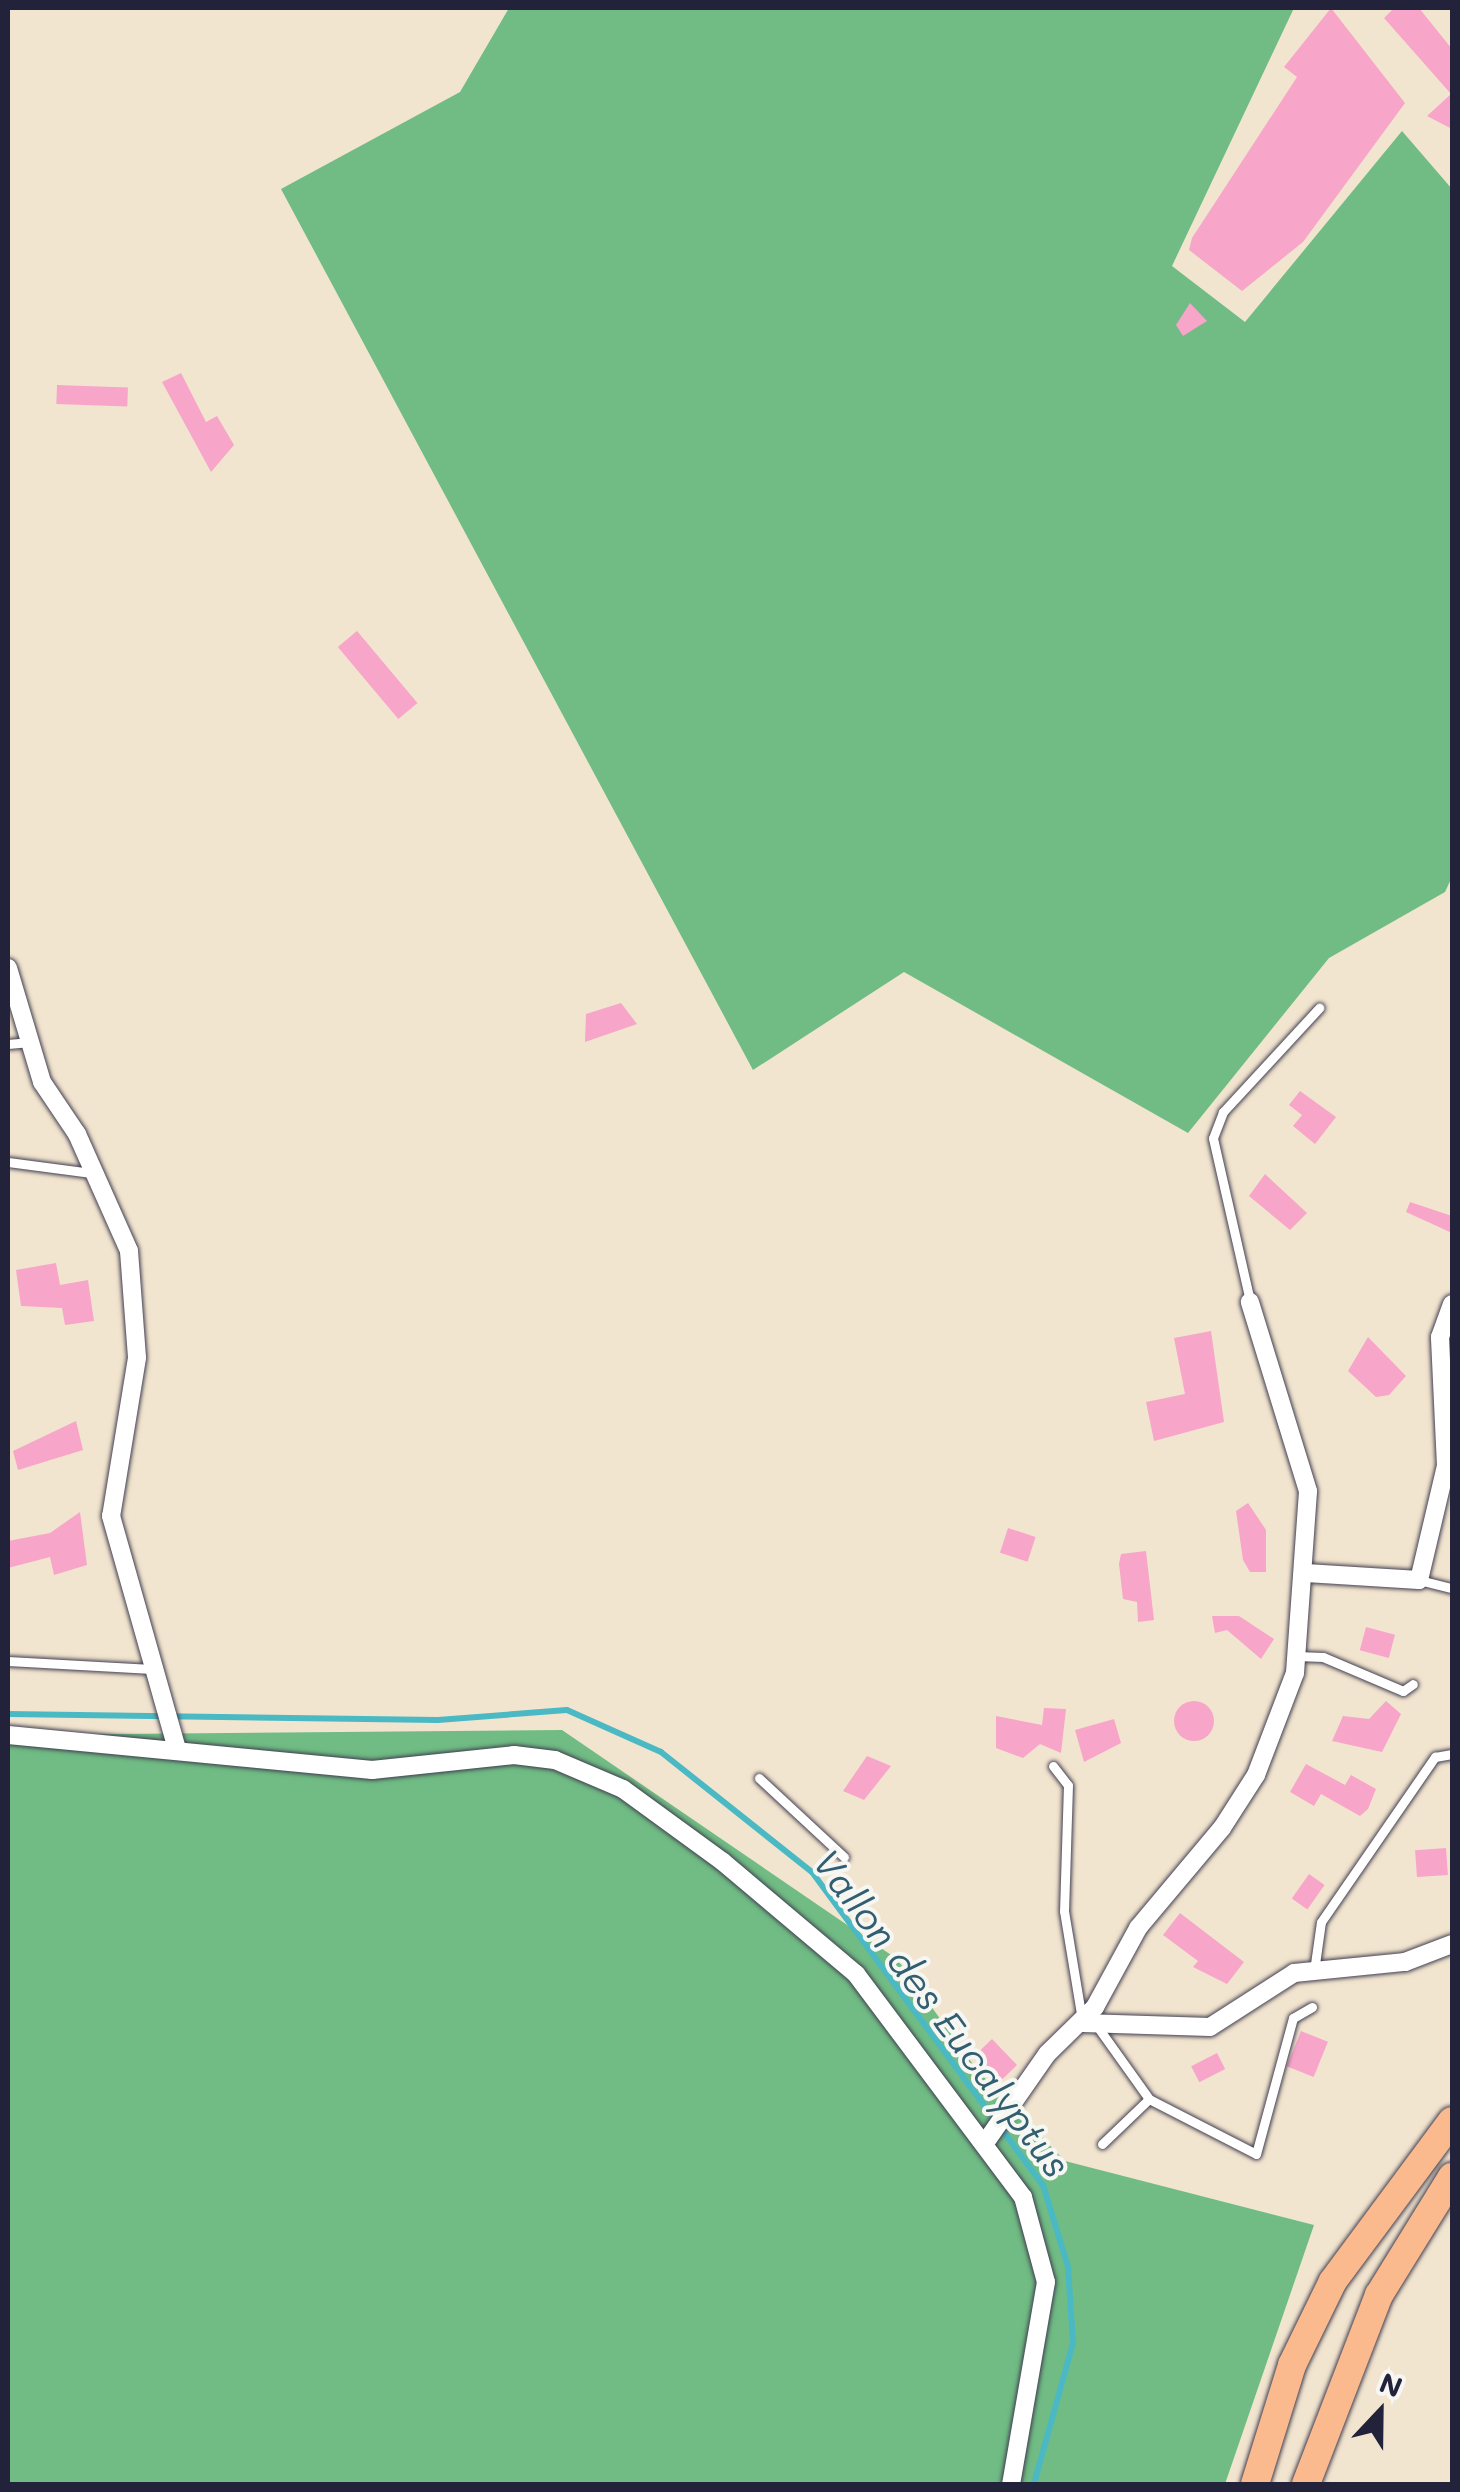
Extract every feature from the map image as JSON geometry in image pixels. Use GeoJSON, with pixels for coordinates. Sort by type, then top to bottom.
{"type":"FeatureCollection","features":[{"type":"Feature","properties":{"kind":"main road"},"geometry":{"type":"LineString","coordinates":[[1255,2484],[1292,2365],[1333,2281],[1452,2121]]}},
{"type":"Feature","properties":{"kind":"main road"},"geometry":{"type":"LineString","coordinates":[[1306,2484],[1378,2295],[1452,2177]]}},
{"type":"Feature","properties":{"kind":"street"},"geometry":{"type":"LineString","coordinates":[[8,968],[42,1082],[94,1173],[128,1251],[137,1358],[111,1516],[176,1746]]}},
{"type":"Feature","properties":{"kind":"street"},"geometry":{"type":"LineString","coordinates":[[989,2137],[1009,2108],[1090,2025],[1138,1928],[1256,1775],[1297,1656],[1306,1573],[1308,1491],[1250,1302]]}},
{"type":"Feature","properties":{"kind":"street"},"geometry":{"type":"LineString","coordinates":[[1306,1573],[1419,1580],[1445,1507],[1440,1336],[1452,1304]]}},
{"type":"Feature","properties":{"kind":"street"},"geometry":{"type":"LineString","coordinates":[[8,1735],[176,1746],[372,1770],[514,1755],[592,1772],[723,1862],[856,1974],[989,2137],[1023,2197],[1046,2282],[1011,2484]]}},
{"type":"Feature","properties":{"kind":"street"},"geometry":{"type":"LineString","coordinates":[[1090,2025],[1210,2027],[1294,1973],[1405,1962],[1452,1944]]}},
{"type":"Feature","properties":{"kind":"lane"},"geometry":{"type":"LineString","coordinates":[[1250,1302],[1213,1138],[1222,1112],[1319,1008]]}},
{"type":"Feature","properties":{"kind":"lane"},"geometry":{"type":"LineString","coordinates":[[8,1044],[33,1042]]}},
{"type":"Feature","properties":{"kind":"lane"},"geometry":{"type":"LineString","coordinates":[[8,1162],[94,1173]]}},
{"type":"Feature","properties":{"kind":"lane"},"geometry":{"type":"LineString","coordinates":[[1419,1580],[1452,1588]]}},
{"type":"Feature","properties":{"kind":"lane"},"geometry":{"type":"LineString","coordinates":[[1297,1656],[1323,1656],[1403,1691],[1413,1684]]}},
{"type":"Feature","properties":{"kind":"lane"},"geometry":{"type":"LineString","coordinates":[[8,1661],[152,1670]]}},
{"type":"Feature","properties":{"kind":"lane"},"geometry":{"type":"LineString","coordinates":[[1313,1974],[1321,1922],[1436,1757],[1452,1754]]}},
{"type":"Feature","properties":{"kind":"lane"},"geometry":{"type":"LineString","coordinates":[[1053,1766],[1068,1784],[1064,1911],[1090,2025],[1150,2099],[1256,2154],[1293,2018],[1312,2006]]}},
{"type":"Feature","properties":{"kind":"lane"},"geometry":{"type":"LineString","coordinates":[[759,1778],[844,1856]]}},
{"type":"Feature","properties":{"kind":"lane"},"geometry":{"type":"LineString","coordinates":[[1102,2144],[1150,2099]]}},
{"type":"Feature","properties":{"kind":"green space"},"geometry":{"type":"Polygon","coordinates":[[[509,8],[1294,8],[1172,266],[1245,322],[1402,131],[1452,189],[1452,877],[1445,892],[1329,958],[1188,1133],[904,972],[753,1070],[281,189],[460,92],[509,8]]]}},
{"type":"Feature","properties":{"kind":"green space"},"geometry":{"type":"Polygon","coordinates":[[[562,1730],[897,1959],[977,2070],[1065,2161],[1314,2225],[1225,2484],[8,2484],[8,1735],[562,1730]]]}},
{"type":"Feature","properties":{"kind":"building"},"geometry":{"type":"Polygon","coordinates":[[[1331,8],[1405,103],[1303,242],[1242,291],[1189,250],[1192,238],[1297,77],[1284,67],[1331,8]]]}},
{"type":"Feature","properties":{"kind":"building"},"geometry":{"type":"Polygon","coordinates":[[[1394,8],[1419,8],[1452,49],[1452,129],[1427,116],[1451,94],[1384,18],[1394,8]]]}},
{"type":"Feature","properties":{"kind":"building"},"geometry":{"type":"Polygon","coordinates":[[[1190,303],[1207,321],[1183,336],[1176,325],[1190,303]]]}},
{"type":"Feature","properties":{"kind":"building"},"geometry":{"type":"Polygon","coordinates":[[[181,373],[206,422],[217,416],[234,445],[211,472],[162,382],[181,373]]]}},
{"type":"Feature","properties":{"kind":"building"},"geometry":{"type":"Polygon","coordinates":[[[57,385],[128,387],[127,406],[56,404],[57,385]]]}},
{"type":"Feature","properties":{"kind":"building"},"geometry":{"type":"Polygon","coordinates":[[[357,631],[417,703],[398,719],[338,647],[357,631]]]}},
{"type":"Feature","properties":{"kind":"building"},"geometry":{"type":"Polygon","coordinates":[[[621,1003],[637,1024],[585,1042],[586,1014],[621,1003]]]}},
{"type":"Feature","properties":{"kind":"building"},"geometry":{"type":"Polygon","coordinates":[[[1300,1091],[1336,1117],[1315,1144],[1293,1126],[1302,1115],[1289,1105],[1300,1091]]]}},
{"type":"Feature","properties":{"kind":"building"},"geometry":{"type":"Polygon","coordinates":[[[1265,1174],[1307,1213],[1290,1230],[1249,1196],[1265,1174]]]}},
{"type":"Feature","properties":{"kind":"building"},"geometry":{"type":"Polygon","coordinates":[[[1410,1202],[1452,1216],[1452,1233],[1406,1212],[1410,1202]]]}},
{"type":"Feature","properties":{"kind":"building"},"geometry":{"type":"Polygon","coordinates":[[[56,1263],[60,1285],[88,1280],[94,1321],[65,1325],[62,1308],[21,1306],[16,1270],[56,1263]]]}},
{"type":"Feature","properties":{"kind":"building"},"geometry":{"type":"Polygon","coordinates":[[[1211,1331],[1224,1422],[1154,1441],[1146,1402],[1185,1394],[1174,1338],[1211,1331]]]}},
{"type":"Feature","properties":{"kind":"building"},"geometry":{"type":"Polygon","coordinates":[[[1368,1337],[1406,1376],[1389,1395],[1376,1397],[1348,1371],[1368,1337]]]}},
{"type":"Feature","properties":{"kind":"building"},"geometry":{"type":"Polygon","coordinates":[[[76,1421],[83,1450],[18,1470],[13,1451],[76,1421]]]}},
{"type":"Feature","properties":{"kind":"building"},"geometry":{"type":"Polygon","coordinates":[[[1248,1503],[1266,1530],[1266,1572],[1250,1572],[1243,1560],[1236,1511],[1248,1503]]]}},
{"type":"Feature","properties":{"kind":"building"},"geometry":{"type":"Polygon","coordinates":[[[80,1512],[87,1565],[54,1575],[50,1557],[8,1568],[8,1541],[50,1533],[80,1512]]]}},
{"type":"Feature","properties":{"kind":"building"},"geometry":{"type":"Polygon","coordinates":[[[1008,1528],[1036,1537],[1028,1562],[1000,1553],[1008,1528]]]}},
{"type":"Feature","properties":{"kind":"building"},"geometry":{"type":"Polygon","coordinates":[[[1146,1551],[1154,1620],[1138,1622],[1137,1602],[1123,1599],[1119,1564],[1121,1554],[1146,1551]]]}},
{"type":"Feature","properties":{"kind":"building"},"geometry":{"type":"Polygon","coordinates":[[[1212,1616],[1239,1616],[1274,1639],[1261,1659],[1227,1630],[1215,1633],[1212,1616]]]}},
{"type":"Feature","properties":{"kind":"building"},"geometry":{"type":"Polygon","coordinates":[[[1366,1627],[1395,1635],[1389,1658],[1360,1650],[1366,1627]]]}},
{"type":"Feature","properties":{"kind":"building"},"geometry":{"type":"Polygon","coordinates":[[[1194,1701],[1208,1707],[1214,1721],[1208,1735],[1194,1741],[1180,1735],[1174,1721],[1180,1707],[1194,1701]]]}},
{"type":"Feature","properties":{"kind":"building"},"geometry":{"type":"Polygon","coordinates":[[[1386,1701],[1401,1714],[1382,1752],[1332,1741],[1343,1716],[1369,1719],[1386,1701]]]}},
{"type":"Feature","properties":{"kind":"building"},"geometry":{"type":"Polygon","coordinates":[[[1044,1708],[1066,1709],[1061,1753],[1040,1744],[1023,1758],[996,1748],[996,1716],[1042,1725],[1044,1708]]]}},
{"type":"Feature","properties":{"kind":"building"},"geometry":{"type":"Polygon","coordinates":[[[1114,1719],[1121,1743],[1084,1762],[1075,1730],[1114,1719]]]}},
{"type":"Feature","properties":{"kind":"building"},"geometry":{"type":"Polygon","coordinates":[[[867,1756],[891,1766],[864,1800],[843,1791],[867,1756]]]}},
{"type":"Feature","properties":{"kind":"building"},"geometry":{"type":"Polygon","coordinates":[[[1306,1764],[1345,1785],[1351,1775],[1376,1789],[1368,1809],[1360,1816],[1321,1794],[1314,1806],[1290,1792],[1306,1764]]]}},
{"type":"Feature","properties":{"kind":"building"},"geometry":{"type":"Polygon","coordinates":[[[1446,1848],[1448,1875],[1417,1877],[1415,1850],[1446,1848]]]}},
{"type":"Feature","properties":{"kind":"building"},"geometry":{"type":"Polygon","coordinates":[[[1309,1874],[1325,1885],[1307,1909],[1292,1899],[1309,1874]]]}},
{"type":"Feature","properties":{"kind":"building"},"geometry":{"type":"Polygon","coordinates":[[[1180,1913],[1244,1962],[1227,1984],[1193,1967],[1198,1961],[1163,1935],[1180,1913]]]}},
{"type":"Feature","properties":{"kind":"building"},"geometry":{"type":"Polygon","coordinates":[[[1301,2031],[1328,2042],[1314,2077],[1287,2066],[1301,2031]]]}},
{"type":"Feature","properties":{"kind":"building"},"geometry":{"type":"Polygon","coordinates":[[[992,2039],[1017,2065],[998,2083],[973,2057],[992,2039]]]}},
{"type":"Feature","properties":{"kind":"building"},"geometry":{"type":"Polygon","coordinates":[[[1217,2053],[1225,2069],[1199,2082],[1191,2066],[1217,2053]]]}},
{"type":"Feature","properties":{"kind":"waterway","name":"Vallon des Eucalyptus"},"geometry":{"type":"LineString","coordinates":[[8,1714],[438,1720],[567,1710],[661,1752],[812,1872],[1043,2185],[1068,2267],[1073,2343],[1034,2484]]}}]}
